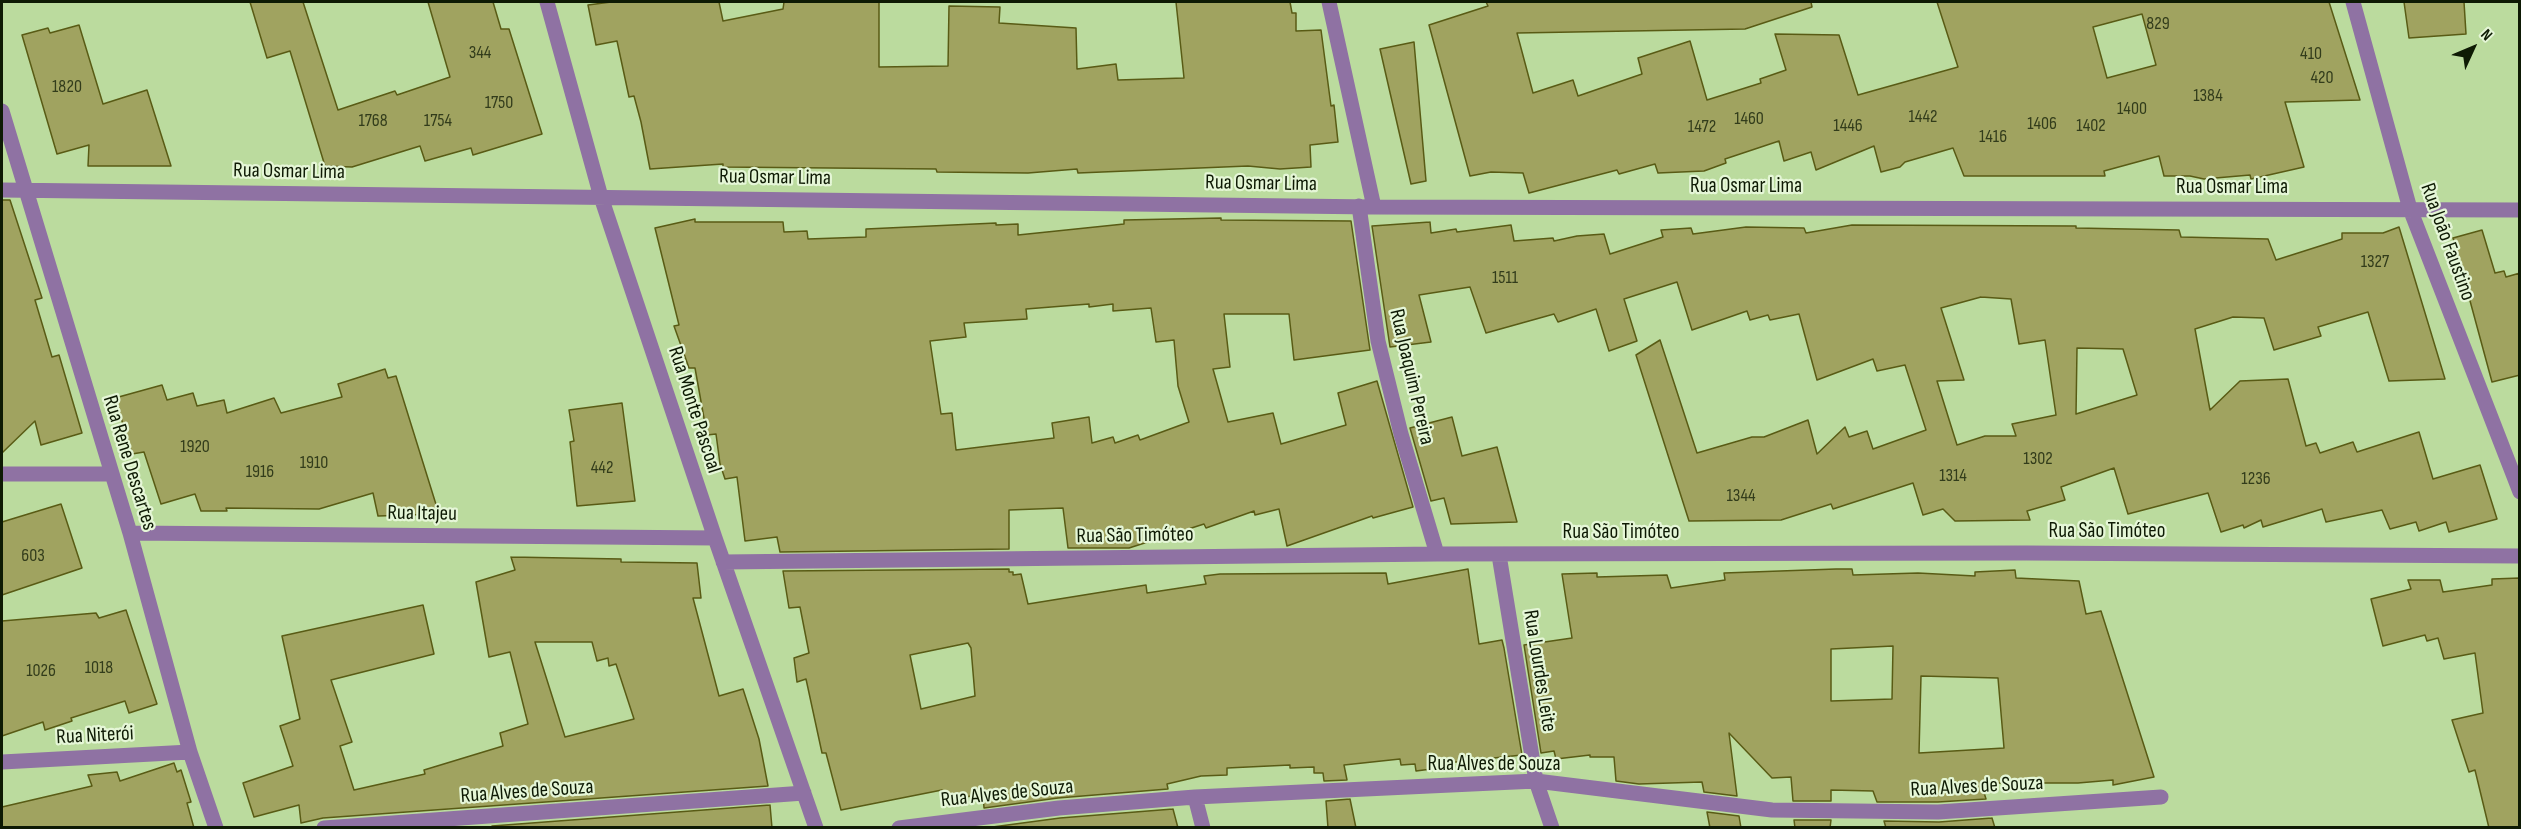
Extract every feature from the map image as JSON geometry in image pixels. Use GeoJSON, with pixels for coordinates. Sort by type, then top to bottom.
{"type":"FeatureCollection","features":[{"type":"Feature","properties":{"kind":"street","name":"Rua Monte Pascoal"},"geometry":{"type":"LineString","coordinates":[[547,2],[601,197],[723,562],[816,828]]}},
{"type":"Feature","properties":{"kind":"street","name":"Rua Joaquim Pereira"},"geometry":{"type":"LineString","coordinates":[[1329,2],[1366,207],[1378,342],[1401,434],[1437,554]]}},
{"type":"Feature","properties":{"kind":"street","name":"Rua João Faustino"},"geometry":{"type":"LineString","coordinates":[[2353,2],[2410,209],[2520,492]]}},
{"type":"Feature","properties":{"kind":"street","name":"Rua Rene Descartes"},"geometry":{"type":"LineString","coordinates":[[2,111],[110,474],[130,532],[190,752],[216,828]]}},
{"type":"Feature","properties":{"kind":"street","name":"Rua Osmar Lima"},"geometry":{"type":"LineString","coordinates":[[2,190],[1366,207],[2520,210]]}},
{"type":"Feature","properties":{"kind":"street"},"geometry":{"type":"LineString","coordinates":[[2,474],[110,474]]}},
{"type":"Feature","properties":{"kind":"street","name":"Rua Itajeu"},"geometry":{"type":"LineString","coordinates":[[130,532],[715,538]]}},
{"type":"Feature","properties":{"kind":"street","name":"Rua São Timóteo"},"geometry":{"type":"LineString","coordinates":[[723,562],[1437,554],[2037,553],[2520,556]]}},
{"type":"Feature","properties":{"kind":"street","name":"Rua Lourdes Leite"},"geometry":{"type":"LineString","coordinates":[[1499,555],[1536,781],[1552,828]]}},
{"type":"Feature","properties":{"kind":"street","name":"Rua Niterói"},"geometry":{"type":"LineString","coordinates":[[2,762],[190,752]]}},
{"type":"Feature","properties":{"kind":"street","name":"Rua Alves de Souza"},"geometry":{"type":"LineString","coordinates":[[899,828],[1059,808],[1195,797],[1536,781],[1772,810],[1938,812],[2161,797]]}},
{"type":"Feature","properties":{"kind":"street","name":"Rua Alves de Souza"},"geometry":{"type":"LineString","coordinates":[[324,828],[804,793]]}},
{"type":"Feature","properties":{"kind":"street"},"geometry":{"type":"LineString","coordinates":[[1195,797],[1203,828]]}},
{"type":"Feature","properties":{"kind":"building"},"geometry":{"type":"Polygon","coordinates":[[[250,2],[303,2],[338,110],[395,91],[397,95],[450,77],[428,2],[493,2],[501,29],[509,29],[542,134],[473,155],[471,148],[425,161],[420,146],[352,167],[325,166],[290,51],[267,58],[250,2]]]}},
{"type":"Feature","properties":{"kind":"building"},"geometry":{"type":"Polygon","coordinates":[[[611,2],[719,2],[723,21],[783,9],[784,2],[879,2],[879,67],[948,66],[949,6],[1000,7],[999,23],[1076,28],[1077,69],[1116,64],[1118,80],[1184,78],[1176,2],[1290,2],[1292,13],[1296,13],[1296,31],[1321,30],[1338,142],[1310,145],[1311,167],[1280,169],[1248,166],[1078,173],[1077,169],[1028,173],[937,172],[936,169],[723,167],[723,164],[650,169],[641,122],[634,96],[629,97],[617,41],[596,45],[588,5],[611,2]]]}},
{"type":"Feature","properties":{"kind":"building"},"geometry":{"type":"Polygon","coordinates":[[[1486,2],[1811,2],[1812,7],[1745,29],[1517,33],[1533,93],[1573,80],[1578,96],[1642,74],[1638,58],[1690,41],[1707,100],[1761,83],[1760,79],[1786,70],[1775,34],[1839,35],[1858,95],[1958,67],[1937,2],[2329,2],[2360,100],[2285,102],[2304,167],[2251,179],[2250,175],[2204,179],[2190,176],[2164,176],[2159,156],[2104,171],[2105,176],[1964,176],[1953,148],[1905,162],[1900,167],[1881,172],[1874,146],[1816,170],[1811,152],[1784,161],[1779,141],[1725,159],[1726,163],[1704,171],[1658,173],[1655,164],[1619,174],[1617,170],[1529,193],[1523,173],[1491,172],[1470,176],[1429,25],[1488,6],[1486,2]],[[2142,14],[2093,27],[2107,78],[2156,65],[2142,14]]]}},
{"type":"Feature","properties":{"kind":"building"},"geometry":{"type":"Polygon","coordinates":[[[2404,2],[2464,2],[2466,34],[2409,38],[2404,2]]]}},
{"type":"Feature","properties":{"kind":"building"},"geometry":{"type":"Polygon","coordinates":[[[79,25],[103,104],[147,90],[171,166],[88,166],[89,145],[57,154],[22,35],[48,28],[50,33],[79,25]]]}},
{"type":"Feature","properties":{"kind":"building"},"geometry":{"type":"Polygon","coordinates":[[[1414,42],[1426,181],[1411,184],[1380,49],[1414,42]]]}},
{"type":"Feature","properties":{"kind":"building"},"geometry":{"type":"Polygon","coordinates":[[[2,200],[10,200],[42,298],[35,300],[52,357],[59,355],[82,433],[41,445],[35,421],[2,453],[2,200]]]}},
{"type":"Feature","properties":{"kind":"building"},"geometry":{"type":"Polygon","coordinates":[[[1221,218],[1221,220],[1351,221],[1370,350],[1294,360],[1289,314],[1224,314],[1230,367],[1213,369],[1228,422],[1273,413],[1281,444],[1346,425],[1338,393],[1377,381],[1413,507],[1373,518],[1372,516],[1287,546],[1279,509],[1255,515],[1254,511],[1206,528],[1204,524],[1129,548],[1068,548],[1063,508],[1009,510],[1009,549],[780,552],[777,537],[745,541],[737,477],[725,479],[720,464],[716,434],[707,435],[695,368],[689,368],[674,326],[679,325],[655,228],[695,219],[695,222],[783,222],[784,232],[807,231],[808,239],[866,237],[866,229],[996,223],[996,225],[1018,224],[1018,235],[1124,224],[1124,220],[1221,218]],[[1089,304],[1026,309],[1027,319],[964,323],[966,337],[930,341],[941,414],[952,413],[956,450],[1054,438],[1052,423],[1089,417],[1092,443],[1113,437],[1115,443],[1138,435],[1140,440],[1189,422],[1178,386],[1174,340],[1156,342],[1151,308],[1113,311],[1113,304],[1089,307],[1089,304]]]}},
{"type":"Feature","properties":{"kind":"building"},"geometry":{"type":"Polygon","coordinates":[[[1430,222],[1431,233],[1511,225],[1514,241],[1553,238],[1554,241],[1604,234],[1610,254],[1663,237],[1661,230],[1691,228],[1693,234],[1746,227],[1804,228],[1806,233],[1852,225],[2076,226],[2076,228],[2179,230],[2181,237],[2268,239],[2276,260],[2342,239],[2342,233],[2383,233],[2399,227],[2445,379],[2389,381],[2368,312],[2318,327],[2321,336],[2274,350],[2264,318],[2233,317],[2195,329],[2210,410],[2240,381],[2288,379],[2306,446],[2316,443],[2320,453],[2353,442],[2357,452],[2419,432],[2433,479],[2480,465],[2497,519],[2449,532],[2446,522],[2419,531],[2416,522],[2390,529],[2382,510],[2326,522],[2322,509],[2263,527],[2261,520],[2244,528],[2243,525],[2221,532],[2208,493],[2128,514],[2114,468],[2061,487],[2065,500],[2027,511],[2030,520],[1955,521],[1943,509],[1923,515],[1913,483],[1833,509],[1831,504],[1781,520],[1689,521],[1636,355],[1660,340],[1697,453],[1752,437],[1764,437],[1808,420],[1817,454],[1845,427],[1849,437],[1867,431],[1873,449],[1926,430],[1905,365],[1877,371],[1873,359],[1817,380],[1799,314],[1770,320],[1768,315],[1750,320],[1747,311],[1692,330],[1677,282],[1624,299],[1637,341],[1609,351],[1596,309],[1558,322],[1554,314],[1486,333],[1470,287],[1419,295],[1431,342],[1390,347],[1372,226],[1430,222]],[[1981,297],[1941,308],[1964,380],[1937,381],[1957,445],[1985,436],[2016,436],[2012,424],[2056,415],[2045,340],[2019,344],[2011,299],[1981,297]],[[2077,348],[2076,414],[2137,395],[2123,349],[2077,348]]]}},
{"type":"Feature","properties":{"kind":"building"},"geometry":{"type":"Polygon","coordinates":[[[2482,230],[2495,273],[2504,271],[2506,277],[2520,273],[2520,375],[2492,382],[2453,238],[2482,230]]]}},
{"type":"Feature","properties":{"kind":"building"},"geometry":{"type":"Polygon","coordinates":[[[385,369],[388,378],[396,376],[439,514],[378,516],[373,493],[319,509],[226,508],[227,511],[201,511],[195,494],[161,504],[144,452],[132,454],[115,398],[162,385],[167,400],[193,393],[197,406],[224,400],[227,413],[274,398],[281,413],[342,397],[338,384],[385,369]]]}},
{"type":"Feature","properties":{"kind":"building"},"geometry":{"type":"Polygon","coordinates":[[[622,403],[635,501],[577,506],[570,442],[574,441],[569,410],[622,403]]]}},
{"type":"Feature","properties":{"kind":"building"},"geometry":{"type":"Polygon","coordinates":[[[1452,417],[1462,456],[1497,447],[1517,522],[1451,524],[1444,498],[1431,501],[1410,428],[1452,417]]]}},
{"type":"Feature","properties":{"kind":"building"},"geometry":{"type":"Polygon","coordinates":[[[61,504],[82,568],[2,595],[2,522],[61,504]]]}},
{"type":"Feature","properties":{"kind":"building"},"geometry":{"type":"Polygon","coordinates":[[[511,557],[697,563],[701,598],[693,598],[719,696],[743,689],[759,739],[768,786],[323,818],[301,823],[299,805],[254,817],[243,783],[293,766],[280,726],[300,719],[282,636],[423,605],[434,654],[331,680],[352,742],[340,746],[354,790],[425,774],[424,770],[503,746],[500,733],[528,724],[510,652],[489,657],[476,582],[515,570],[511,557]],[[535,642],[565,737],[634,719],[616,664],[609,666],[608,658],[597,661],[592,642],[535,642]]]}},
{"type":"Feature","properties":{"kind":"building"},"geometry":{"type":"Polygon","coordinates":[[[1009,569],[1013,575],[1021,574],[1028,604],[1146,585],[1147,593],[1206,584],[1204,576],[1220,574],[1386,573],[1388,584],[1468,569],[1479,644],[1502,640],[1522,755],[1447,763],[1447,767],[1416,771],[1415,764],[1401,765],[1400,759],[1344,765],[1347,780],[1324,781],[1323,773],[1314,773],[1314,767],[1290,768],[1290,765],[1227,768],[1227,775],[1201,776],[1167,784],[1168,789],[1058,798],[984,808],[983,794],[943,801],[942,790],[841,810],[826,753],[822,753],[806,679],[797,682],[794,658],[809,653],[800,607],[789,608],[783,571],[1009,569]],[[968,643],[910,655],[921,709],[975,696],[971,648],[968,643]]]}},
{"type":"Feature","properties":{"kind":"building"},"geometry":{"type":"Polygon","coordinates":[[[1852,569],[1853,575],[1918,573],[1975,576],[1975,572],[2015,570],[2016,578],[2079,581],[2086,614],[2101,611],[2154,777],[2113,785],[2113,780],[2078,783],[1981,783],[1986,799],[1877,802],[1873,791],[1831,790],[1831,801],[1793,801],[1791,777],[1772,778],[1729,733],[1737,796],[1704,792],[1702,782],[1639,784],[1616,781],[1614,757],[1590,757],[1590,755],[1556,759],[1554,751],[1541,753],[1524,645],[1572,638],[1562,574],[1597,573],[1597,577],[1667,575],[1671,588],[1725,580],[1724,573],[1852,569]],[[1893,646],[1831,649],[1831,701],[1892,699],[1893,646]],[[1921,676],[1919,753],[2004,748],[1998,678],[1921,676]]]}},
{"type":"Feature","properties":{"kind":"building"},"geometry":{"type":"Polygon","coordinates":[[[2520,578],[2520,828],[2489,828],[2475,770],[2469,772],[2452,720],[2483,713],[2475,653],[2444,659],[2438,638],[2427,641],[2425,635],[2383,646],[2371,599],[2411,589],[2408,580],[2440,580],[2443,592],[2492,585],[2492,579],[2520,578]]]}},
{"type":"Feature","properties":{"kind":"building"},"geometry":{"type":"Polygon","coordinates":[[[126,610],[157,704],[129,713],[125,701],[71,718],[72,721],[45,730],[43,722],[2,736],[2,621],[96,613],[99,618],[126,610]]]}},
{"type":"Feature","properties":{"kind":"building"},"geometry":{"type":"Polygon","coordinates":[[[174,763],[177,772],[181,770],[191,802],[187,803],[194,828],[2,828],[2,807],[92,786],[88,775],[117,772],[120,781],[174,763]]]}},
{"type":"Feature","properties":{"kind":"building"},"geometry":{"type":"Polygon","coordinates":[[[1350,799],[1356,828],[1328,828],[1326,801],[1350,799]]]}},
{"type":"Feature","properties":{"kind":"building"},"geometry":{"type":"Polygon","coordinates":[[[770,805],[772,828],[492,828],[492,826],[770,805]]]}},
{"type":"Feature","properties":{"kind":"building"},"geometry":{"type":"Polygon","coordinates":[[[1173,809],[1178,828],[985,828],[1060,818],[1173,809]]]}},
{"type":"Feature","properties":{"kind":"building"},"geometry":{"type":"Polygon","coordinates":[[[1707,812],[1739,816],[1741,828],[1710,828],[1707,812]]]}},
{"type":"Feature","properties":{"kind":"building"},"geometry":{"type":"Polygon","coordinates":[[[1992,818],[1995,828],[1886,828],[1884,821],[1939,822],[1992,818]]]}},
{"type":"Feature","properties":{"kind":"building"},"geometry":{"type":"Polygon","coordinates":[[[1794,820],[1831,820],[1830,828],[1795,828],[1794,820]]]}}]}
